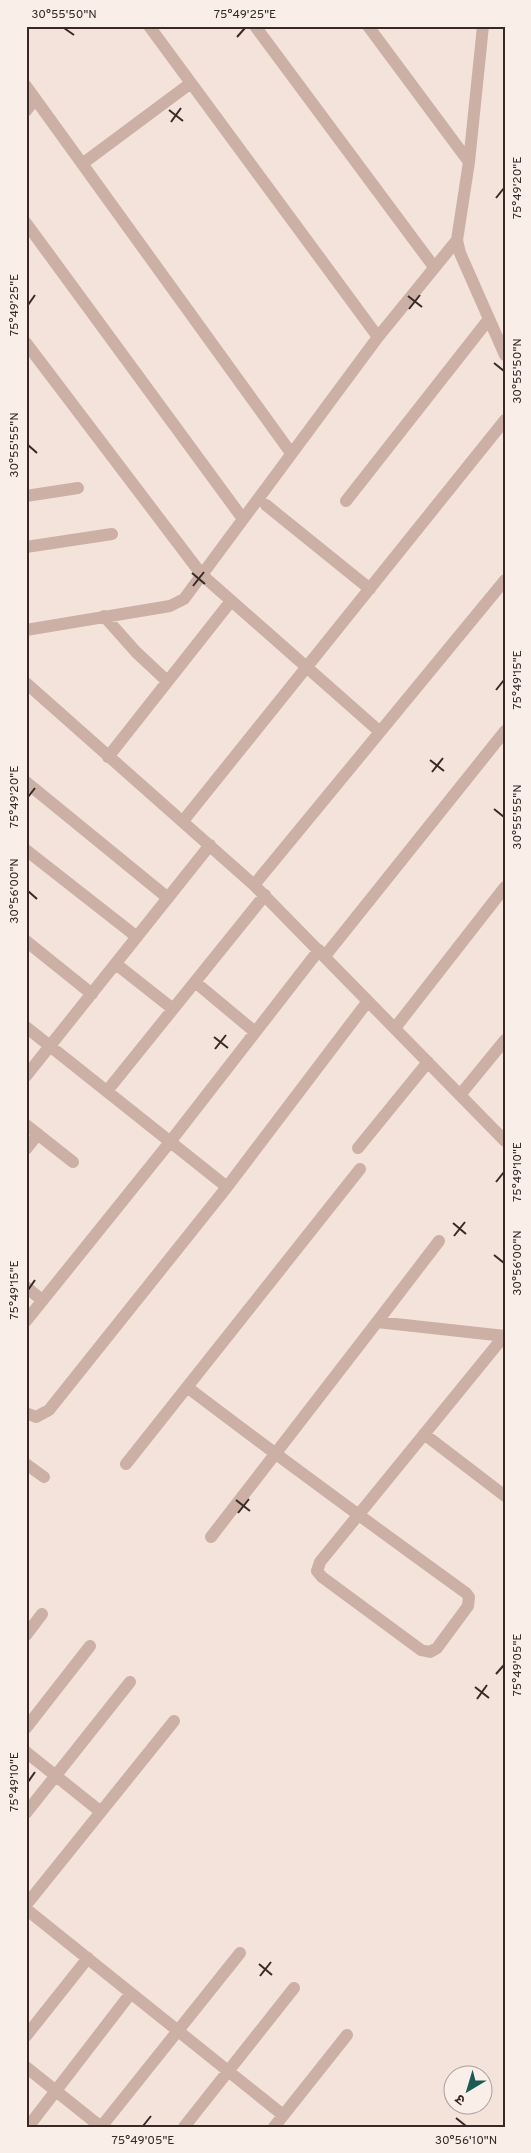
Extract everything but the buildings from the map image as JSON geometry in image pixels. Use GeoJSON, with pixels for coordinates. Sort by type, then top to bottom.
{"type":"FeatureCollection","features":[{"type":"Feature","properties":{"kind":"street"},"geometry":{"type":"LineString","coordinates":[[149,26],[378,338]]}},
{"type":"Feature","properties":{"kind":"street"},"geometry":{"type":"LineString","coordinates":[[255,26],[434,267]]}},
{"type":"Feature","properties":{"kind":"street"},"geometry":{"type":"LineString","coordinates":[[368,26],[469,162]]}},
{"type":"Feature","properties":{"kind":"street"},"geometry":{"type":"LineString","coordinates":[[483,26],[469,162],[457,240],[460,253],[489,319],[502,338],[505,355]]}},
{"type":"Feature","properties":{"kind":"street"},"geometry":{"type":"LineString","coordinates":[[82,164],[191,83]]}},
{"type":"Feature","properties":{"kind":"street"},"geometry":{"type":"LineString","coordinates":[[26,86],[291,453]]}},
{"type":"Feature","properties":{"kind":"street"},"geometry":{"type":"LineString","coordinates":[[26,111],[36,99]]}},
{"type":"Feature","properties":{"kind":"street"},"geometry":{"type":"LineString","coordinates":[[26,223],[243,519]]}},
{"type":"Feature","properties":{"kind":"street"},"geometry":{"type":"LineString","coordinates":[[26,630],[170,606],[178,603],[190,592],[291,453],[378,338],[457,240]]}},
{"type":"Feature","properties":{"kind":"street"},"geometry":{"type":"LineString","coordinates":[[346,501],[489,319]]}},
{"type":"Feature","properties":{"kind":"street"},"geometry":{"type":"LineString","coordinates":[[26,342],[202,575],[380,731]]}},
{"type":"Feature","properties":{"kind":"street"},"geometry":{"type":"LineString","coordinates":[[183,821],[505,420]]}},
{"type":"Feature","properties":{"kind":"street"},"geometry":{"type":"LineString","coordinates":[[26,496],[78,488]]}},
{"type":"Feature","properties":{"kind":"street"},"geometry":{"type":"LineString","coordinates":[[266,505],[370,589]]}},
{"type":"Feature","properties":{"kind":"street"},"geometry":{"type":"LineString","coordinates":[[26,547],[112,534]]}},
{"type":"Feature","properties":{"kind":"street"},"geometry":{"type":"LineString","coordinates":[[254,885],[505,580]]}},
{"type":"Feature","properties":{"kind":"street"},"geometry":{"type":"LineString","coordinates":[[108,757],[231,601]]}},
{"type":"Feature","properties":{"kind":"street"},"geometry":{"type":"LineString","coordinates":[[104,616],[136,652],[168,682]]}},
{"type":"Feature","properties":{"kind":"street"},"geometry":{"type":"LineString","coordinates":[[26,683],[254,885],[505,1141]]}},
{"type":"Feature","properties":{"kind":"street"},"geometry":{"type":"LineString","coordinates":[[26,1321],[170,1142],[255,1032],[505,731]]}},
{"type":"Feature","properties":{"kind":"street"},"geometry":{"type":"LineString","coordinates":[[26,782],[168,898]]}},
{"type":"Feature","properties":{"kind":"street"},"geometry":{"type":"LineString","coordinates":[[26,1076],[210,845]]}},
{"type":"Feature","properties":{"kind":"street"},"geometry":{"type":"LineString","coordinates":[[26,850],[137,937]]}},
{"type":"Feature","properties":{"kind":"street"},"geometry":{"type":"LineString","coordinates":[[395,1028],[505,887]]}},
{"type":"Feature","properties":{"kind":"street"},"geometry":{"type":"LineString","coordinates":[[107,1092],[265,896]]}},
{"type":"Feature","properties":{"kind":"street"},"geometry":{"type":"LineString","coordinates":[[26,941],[92,994]]}},
{"type":"Feature","properties":{"kind":"street"},"geometry":{"type":"LineString","coordinates":[[116,964],[173,1009]]}},
{"type":"Feature","properties":{"kind":"street"},"geometry":{"type":"LineString","coordinates":[[195,982],[255,1032]]}},
{"type":"Feature","properties":{"kind":"street"},"geometry":{"type":"LineString","coordinates":[[26,1413],[36,1418],[49,1410],[227,1187],[368,1000]]}},
{"type":"Feature","properties":{"kind":"street"},"geometry":{"type":"LineString","coordinates":[[26,1027],[227,1187]]}},
{"type":"Feature","properties":{"kind":"street"},"geometry":{"type":"LineString","coordinates":[[460,1094],[505,1040]]}},
{"type":"Feature","properties":{"kind":"street"},"geometry":{"type":"LineString","coordinates":[[358,1148],[428,1062]]}},
{"type":"Feature","properties":{"kind":"street"},"geometry":{"type":"LineString","coordinates":[[26,1125],[73,1162]]}},
{"type":"Feature","properties":{"kind":"street"},"geometry":{"type":"LineString","coordinates":[[26,1149],[38,1134]]}},
{"type":"Feature","properties":{"kind":"street"},"geometry":{"type":"LineString","coordinates":[[126,1464],[360,1169]]}},
{"type":"Feature","properties":{"kind":"street"},"geometry":{"type":"LineString","coordinates":[[211,1537],[439,1241]]}},
{"type":"Feature","properties":{"kind":"street"},"geometry":{"type":"LineString","coordinates":[[26,1287],[42,1300]]}},
{"type":"Feature","properties":{"kind":"street"},"geometry":{"type":"LineString","coordinates":[[187,1387],[275,1454],[358,1515],[469,1597],[468,1606],[434,1650],[426,1652],[421,1650],[318,1574],[317,1571],[320,1562],[358,1515],[424,1434],[505,1336],[377,1322]]}},
{"type":"Feature","properties":{"kind":"street"},"geometry":{"type":"LineString","coordinates":[[424,1434],[505,1496]]}},
{"type":"Feature","properties":{"kind":"street"},"geometry":{"type":"LineString","coordinates":[[26,1464],[44,1477]]}},
{"type":"Feature","properties":{"kind":"street"},"geometry":{"type":"LineString","coordinates":[[26,1634],[42,1614]]}},
{"type":"Feature","properties":{"kind":"street"},"geometry":{"type":"LineString","coordinates":[[26,1728],[90,1646]]}},
{"type":"Feature","properties":{"kind":"street"},"geometry":{"type":"LineString","coordinates":[[26,1813],[130,1682]]}},
{"type":"Feature","properties":{"kind":"street"},"geometry":{"type":"LineString","coordinates":[[174,1721],[26,1907],[283,2115]]}},
{"type":"Feature","properties":{"kind":"street"},"geometry":{"type":"LineString","coordinates":[[26,1752],[101,1812]]}},
{"type":"Feature","properties":{"kind":"street"},"geometry":{"type":"LineString","coordinates":[[26,2067],[101,2127],[240,1953]]}},
{"type":"Feature","properties":{"kind":"street"},"geometry":{"type":"LineString","coordinates":[[26,2036],[88,1958]]}},
{"type":"Feature","properties":{"kind":"street"},"geometry":{"type":"LineString","coordinates":[[184,2127],[294,1988]]}},
{"type":"Feature","properties":{"kind":"street"},"geometry":{"type":"LineString","coordinates":[[28,2127],[131,1992]]}},
{"type":"Feature","properties":{"kind":"street"},"geometry":{"type":"LineString","coordinates":[[274,2127],[347,2035]]}}]}
